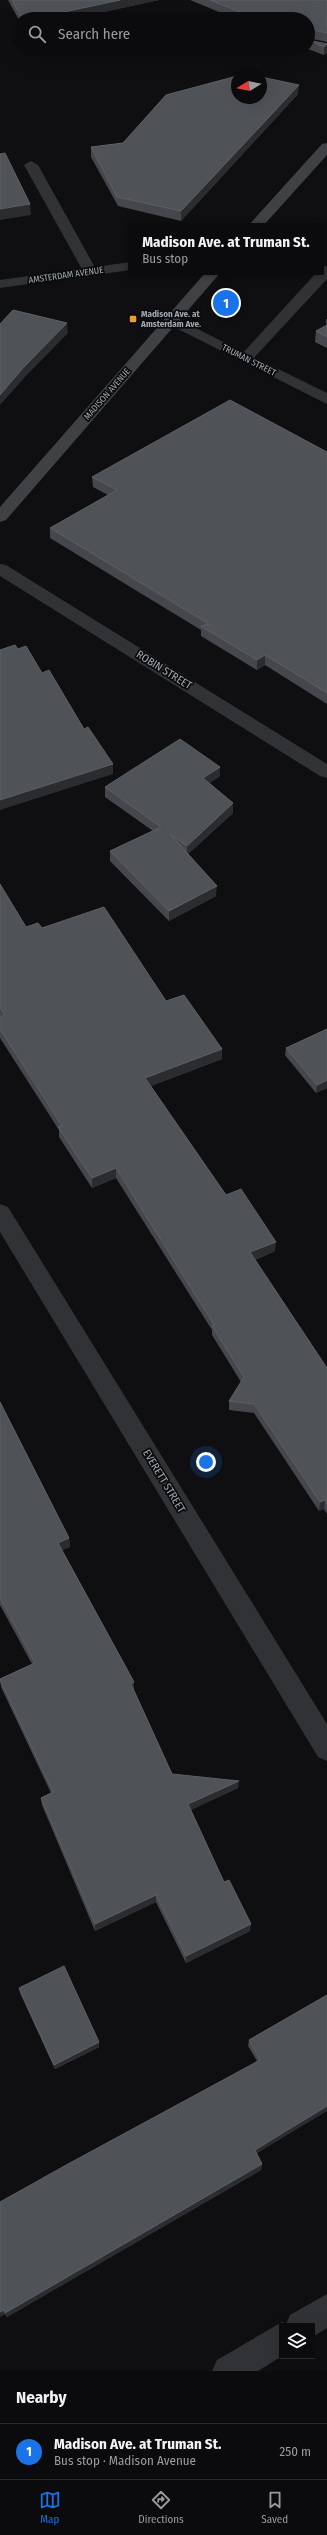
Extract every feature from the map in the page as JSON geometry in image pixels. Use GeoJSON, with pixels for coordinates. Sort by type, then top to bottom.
{"type":"FeatureCollection","features":[{"type":"Feature","properties":{"kind":"main road"},"geometry":{"type":"LineString","coordinates":[[258,223],[327,147]]}},
{"type":"Feature","properties":{"kind":"main road","name":"MADISON AVENUE"},"geometry":{"type":"LineString","coordinates":[[0,517],[211,275]]}},
{"type":"Feature","properties":{"kind":"street"},"geometry":{"type":"LineString","coordinates":[[31,165],[90,272]]}},
{"type":"Feature","properties":{"kind":"street","name":"AMSTERDAM AVENUE"},"geometry":{"type":"LineString","coordinates":[[0,284],[128,266]]}},
{"type":"Feature","properties":{"kind":"street"},"geometry":{"type":"LineString","coordinates":[[246,358],[322,275]]}},
{"type":"Feature","properties":{"kind":"street","name":"TRUMAN STREET"},"geometry":{"type":"LineString","coordinates":[[171,320],[327,399]]}},
{"type":"Feature","properties":{"kind":"street","name":"ROBIN STREET"},"geometry":{"type":"LineString","coordinates":[[0,569],[327,772]]}},
{"type":"Feature","properties":{"kind":"street","name":"EVERETT STREET"},"geometry":{"type":"LineString","coordinates":[[0,1213],[327,1748]]}},
{"type":"Feature","properties":{"kind":"street"},"geometry":{"type":"LineString","coordinates":[[306,2323],[327,2310]]}},
{"type":"Feature","properties":{"kind":"street"},"geometry":{"type":"LineString","coordinates":[[228,2371],[279,2340]]}},
{"type":"Feature","properties":{"kind":"building"},"geometry":{"type":"Polygon","coordinates":[[[12,0],[120,0],[64,12],[18,12],[12,0]]]}},
{"type":"Feature","properties":{"kind":"building"},"geometry":{"type":"Polygon","coordinates":[[[210,0],[327,0],[327,33],[315,30],[315,12],[240,12],[210,0]]]}},
{"type":"Feature","properties":{"kind":"building"},"geometry":{"type":"Polygon","coordinates":[[[315,41],[327,44],[324,47],[315,43],[315,41]]]}},
{"type":"Feature","properties":{"kind":"building"},"geometry":{"type":"Polygon","coordinates":[[[231,78],[231,104],[267,104],[267,78],[299,85],[181,211],[117,197],[91,147],[123,143],[166,95],[231,78]]]}},
{"type":"Feature","properties":{"kind":"building"},"geometry":{"type":"Polygon","coordinates":[[[5,153],[30,204],[0,209],[0,154],[5,153]]]}},
{"type":"Feature","properties":{"kind":"building"},"geometry":{"type":"Polygon","coordinates":[[[13,310],[67,323],[24,367],[0,395],[0,324],[13,310]]]}},
{"type":"Feature","properties":{"kind":"building"},"geometry":{"type":"Polygon","coordinates":[[[327,325],[327,337],[316,331],[327,325]]]}},
{"type":"Feature","properties":{"kind":"building"},"geometry":{"type":"Polygon","coordinates":[[[230,400],[327,452],[327,693],[265,655],[257,660],[201,626],[209,624],[50,528],[117,490],[92,477],[230,400]]]}},
{"type":"Feature","properties":{"kind":"building"},"geometry":{"type":"Polygon","coordinates":[[[15,645],[18,649],[26,646],[42,673],[49,670],[84,729],[88,727],[113,764],[0,800],[0,650],[15,645]]]}},
{"type":"Feature","properties":{"kind":"building"},"geometry":{"type":"Polygon","coordinates":[[[180,739],[220,767],[203,778],[233,803],[187,846],[170,834],[217,886],[169,911],[110,851],[161,827],[105,787],[180,739]]]}},
{"type":"Feature","properties":{"kind":"building"},"geometry":{"type":"Polygon","coordinates":[[[0,884],[26,927],[38,923],[42,928],[104,907],[166,1001],[184,995],[222,1049],[145,1078],[226,1195],[241,1189],[276,1242],[250,1252],[327,1368],[327,1504],[325,1500],[320,1502],[254,1404],[229,1401],[244,1377],[212,1326],[214,1325],[116,1168],[92,1178],[58,1127],[62,1126],[0,1029],[0,1017],[5,1015],[0,1008],[0,884]]]}},
{"type":"Feature","properties":{"kind":"building"},"geometry":{"type":"Polygon","coordinates":[[[327,1029],[327,1080],[317,1085],[286,1048],[327,1029]]]}},
{"type":"Feature","properties":{"kind":"building"},"geometry":{"type":"Polygon","coordinates":[[[0,1402],[69,1538],[58,1543],[134,1682],[131,1684],[172,1774],[239,1781],[188,1804],[224,1882],[229,1880],[251,1924],[186,1956],[156,1895],[95,1924],[41,1798],[53,1792],[0,1680],[35,1663],[0,1598],[0,1402]]]}},
{"type":"Feature","properties":{"kind":"building"},"geometry":{"type":"Polygon","coordinates":[[[64,1966],[99,2042],[54,2065],[19,1988],[64,1966]]]}},
{"type":"Feature","properties":{"kind":"building"},"geometry":{"type":"Polygon","coordinates":[[[327,1995],[327,2106],[255,2150],[262,2164],[5,2313],[4,2310],[0,2312],[0,2202],[260,2060],[249,2040],[327,1995]]]}},
{"type":"Feature","properties":{"kind":"place","name":"Madison Ave. at Truman St."},"geometry":{"type":"Point","coordinates":[226,303]}},
{"type":"Feature","properties":{"kind":"place","name":"Madison Ave. at Amsterdam Ave."},"geometry":{"type":"Point","coordinates":[133,319]}}]}
